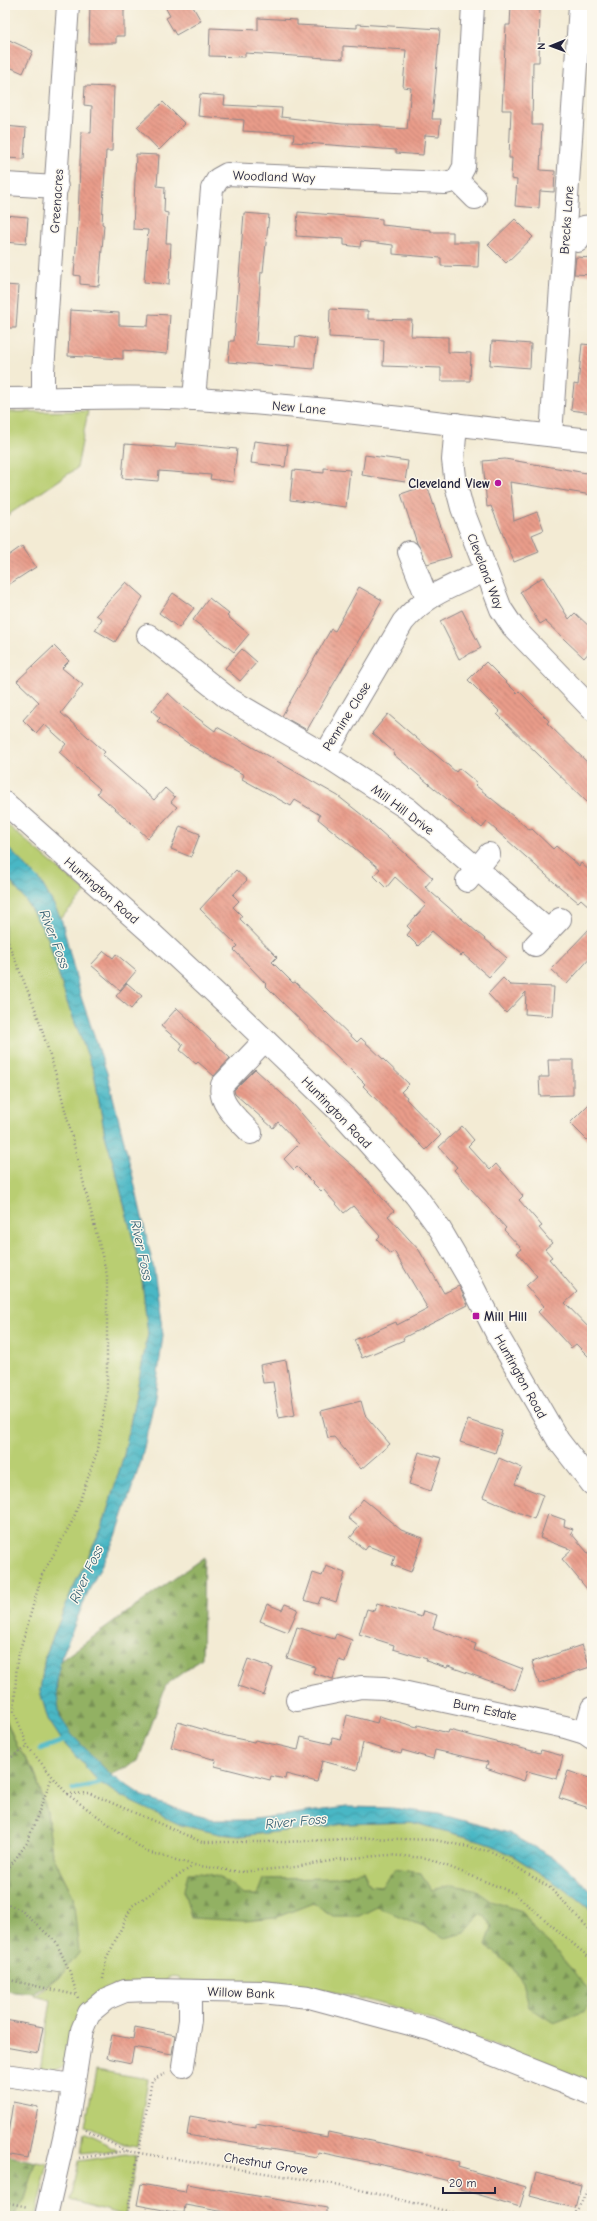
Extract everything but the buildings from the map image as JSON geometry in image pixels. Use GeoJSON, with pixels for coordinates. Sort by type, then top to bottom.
{"type":"FeatureCollection","features":[{"type":"Feature","properties":{"kind":"street","name":"Greenacres"},"geometry":{"type":"LineString","coordinates":[[43,398],[43,371],[57,187],[68,5]]}},
{"type":"Feature","properties":{"kind":"street"},"geometry":{"type":"LineString","coordinates":[[473,5],[464,167],[457,180],[474,198]]}},
{"type":"Feature","properties":{"kind":"street","name":"Brecks Lane"},"geometry":{"type":"LineString","coordinates":[[551,436],[580,5]]}},
{"type":"Feature","properties":{"kind":"street","name":"Woodland Way"},"geometry":{"type":"LineString","coordinates":[[194,399],[212,188],[218,179],[227,174],[445,183],[457,180]]}},
{"type":"Feature","properties":{"kind":"street"},"geometry":{"type":"LineString","coordinates":[[5,184],[57,187]]}},
{"type":"Feature","properties":{"kind":"street","name":"New Lane"},"geometry":{"type":"LineString","coordinates":[[5,399],[194,399],[321,409],[592,440]]}},
{"type":"Feature","properties":{"kind":"street","name":"Cleveland Way"},"geometry":{"type":"LineString","coordinates":[[456,424],[454,460],[456,485],[462,508],[485,571],[505,619],[592,709]]}},
{"type":"Feature","properties":{"kind":"street"},"geometry":{"type":"LineString","coordinates":[[409,552],[427,598]]}},
{"type":"Feature","properties":{"kind":"street","name":"Pennine Close"},"geometry":{"type":"LineString","coordinates":[[148,634],[229,699],[324,754],[403,622],[416,607],[427,598],[485,571]]}},
{"type":"Feature","properties":{"kind":"street","name":"Mill Hill Drive"},"geometry":{"type":"LineString","coordinates":[[324,754],[408,809],[478,868],[548,932]]}},
{"type":"Feature","properties":{"kind":"street","name":"Huntington Road"},"geometry":{"type":"LineString","coordinates":[[5,803],[150,932],[265,1040],[342,1114],[416,1196],[440,1229],[468,1277],[498,1336],[558,1440],[592,1484]]}},
{"type":"Feature","properties":{"kind":"street"},"geometry":{"type":"LineString","coordinates":[[251,1133],[223,1100],[221,1089],[222,1085],[265,1040]]}},
{"type":"Feature","properties":{"kind":"street","name":"Burn Estate"},"geometry":{"type":"LineString","coordinates":[[297,1700],[362,1688],[384,1688],[565,1727],[589,1736],[592,1708]]}},
{"type":"Feature","properties":{"kind":"street","name":"Willow Bank"},"geometry":{"type":"LineString","coordinates":[[51,2215],[82,2030],[89,2013],[106,1999],[125,1991],[262,1992],[309,1997],[432,2030],[592,2094]]}},
{"type":"Feature","properties":{"kind":"street"},"geometry":{"type":"LineString","coordinates":[[183,2066],[190,2020],[190,1991]]}},
{"type":"Feature","properties":{"kind":"street"},"geometry":{"type":"LineString","coordinates":[[5,2075],[72,2085]]}},
{"type":"Feature","properties":{"kind":"path"},"geometry":{"type":"LineString","coordinates":[[5,935],[36,1010],[57,1078],[107,1275],[107,1393],[98,1449],[73,1520],[42,1575],[16,1660],[14,1711],[28,1747],[67,1794],[147,1852],[194,1865],[240,1872],[295,1867],[342,1859],[388,1855],[427,1858],[514,1893],[592,1960]]}},
{"type":"Feature","properties":{"kind":"path"},"geometry":{"type":"LineString","coordinates":[[5,1761],[28,1747]]}},
{"type":"Feature","properties":{"kind":"path"},"geometry":{"type":"LineString","coordinates":[[5,1873],[27,1843],[53,1777]]}},
{"type":"Feature","properties":{"kind":"path"},"geometry":{"type":"LineString","coordinates":[[67,1794],[89,1793],[202,1842],[284,1842],[367,1838],[434,1840],[493,1852],[550,1888],[592,1932]]}},
{"type":"Feature","properties":{"kind":"path"},"geometry":{"type":"LineString","coordinates":[[102,1984],[106,1960],[132,1906],[194,1865]]}},
{"type":"Feature","properties":{"kind":"path"},"geometry":{"type":"LineString","coordinates":[[5,1903],[21,1910],[56,1942],[70,1972],[76,1995],[89,2013]]}},
{"type":"Feature","properties":{"kind":"path"},"geometry":{"type":"LineString","coordinates":[[5,1979],[76,1995]]}},
{"type":"Feature","properties":{"kind":"path"},"geometry":{"type":"LineString","coordinates":[[127,2216],[152,2080],[183,2066]]}},
{"type":"Feature","properties":{"kind":"path"},"geometry":{"type":"LineString","coordinates":[[68,2120],[126,2151]]}},
{"type":"Feature","properties":{"kind":"path","name":"Chestnut Grove"},"geometry":{"type":"LineString","coordinates":[[60,2161],[126,2151],[340,2185],[467,2216]]}},
{"type":"Feature","properties":{"kind":"path"},"geometry":{"type":"LineString","coordinates":[[574,2216],[592,2182]]}},
{"type":"Feature","properties":{"kind":"green space"},"geometry":{"type":"Polygon","coordinates":[[[88,411],[77,468],[5,517],[5,412],[88,411]]]}},
{"type":"Feature","properties":{"kind":"green space"},"geometry":{"type":"Polygon","coordinates":[[[5,823],[86,892],[61,918],[40,880],[5,845],[5,823]]]}},
{"type":"Feature","properties":{"kind":"green space"},"geometry":{"type":"Polygon","coordinates":[[[5,874],[26,901],[48,938],[67,1002],[94,1072],[105,1135],[141,1271],[148,1334],[124,1455],[102,1528],[72,1590],[45,1657],[40,1691],[48,1719],[63,1742],[99,1782],[181,1825],[220,1834],[240,1836],[345,1824],[411,1822],[486,1842],[515,1857],[566,1890],[592,1911],[592,2084],[407,2011],[339,1993],[281,1984],[227,1982],[226,1979],[214,1978],[213,1982],[180,1981],[180,1978],[169,1977],[167,1981],[113,1986],[68,2062],[62,2068],[52,2071],[40,2071],[51,2000],[34,1996],[63,1973],[73,1896],[52,1854],[47,1812],[34,1771],[17,1746],[5,1717],[5,874]]]}},
{"type":"Feature","properties":{"kind":"green space"},"geometry":{"type":"Polygon","coordinates":[[[204,1557],[202,1658],[166,1685],[138,1761],[111,1775],[75,1740],[63,1724],[57,1703],[57,1682],[60,1661],[204,1557]]]}},
{"type":"Feature","properties":{"kind":"green space"},"geometry":{"type":"Polygon","coordinates":[[[5,1717],[17,1746],[34,1771],[47,1812],[52,1854],[73,1896],[79,1953],[63,1973],[33,1994],[5,1991],[5,1717]]]}},
{"type":"Feature","properties":{"kind":"green space"},"geometry":{"type":"Polygon","coordinates":[[[395,1869],[421,1873],[431,1890],[452,1885],[474,1889],[491,1901],[522,1911],[536,1932],[552,1946],[592,1994],[585,2011],[554,2023],[529,2007],[523,1982],[510,1965],[486,1945],[492,1927],[481,1913],[465,1933],[445,1938],[423,1926],[377,1907],[359,1916],[333,1916],[313,1903],[275,1918],[245,1921],[191,1918],[184,1891],[188,1873],[212,1875],[225,1880],[243,1895],[257,1895],[263,1879],[335,1878],[363,1870],[370,1885],[381,1886],[395,1869]]]}},
{"type":"Feature","properties":{"kind":"green space"},"geometry":{"type":"Polygon","coordinates":[[[96,2070],[148,2079],[137,2146],[124,2144],[85,2126],[96,2070]]]}},
{"type":"Feature","properties":{"kind":"green space"},"geometry":{"type":"Polygon","coordinates":[[[84,2133],[119,2150],[81,2154],[84,2133]]]}},
{"type":"Feature","properties":{"kind":"green space"},"geometry":{"type":"Polygon","coordinates":[[[126,2154],[136,2156],[125,2216],[71,2200],[79,2161],[126,2154]]]}},
{"type":"Feature","properties":{"kind":"green space"},"geometry":{"type":"Polygon","coordinates":[[[5,2155],[36,2162],[25,2199],[14,2216],[5,2216],[5,2155]]]}},
{"type":"Feature","properties":{"kind":"green space"},"geometry":{"type":"Polygon","coordinates":[[[36,2162],[48,2164],[35,2216],[14,2216],[25,2199],[36,2162]]]}},
{"type":"Feature","properties":{"kind":"water","name":"River Foss"},"geometry":{"type":"Polygon","coordinates":[[[5,845],[40,880],[61,918],[81,997],[107,1073],[132,1173],[154,1270],[163,1335],[155,1397],[141,1461],[116,1536],[87,1594],[60,1661],[56,1688],[60,1717],[72,1735],[111,1775],[146,1798],[192,1814],[215,1820],[247,1820],[347,1807],[392,1808],[439,1814],[509,1833],[559,1861],[592,1892],[592,1911],[566,1890],[515,1857],[486,1842],[411,1822],[345,1824],[240,1836],[220,1834],[181,1825],[123,1798],[99,1782],[63,1742],[48,1719],[40,1691],[45,1657],[72,1590],[102,1528],[124,1455],[148,1334],[141,1271],[105,1135],[94,1072],[67,1002],[48,938],[26,901],[5,874],[5,845]]]}},
{"type":"Feature","properties":{"kind":"waterway"},"geometry":{"type":"LineString","coordinates":[[41,1749],[68,1739]]}},
{"type":"Feature","properties":{"kind":"waterway"},"geometry":{"type":"LineString","coordinates":[[73,1789],[97,1784],[104,1779]]}},
{"type":"Feature","properties":{"kind":"place","name":"Cleveland View"},"geometry":{"type":"Point","coordinates":[498,483]}},
{"type":"Feature","properties":{"kind":"place","name":"Mill Hill"},"geometry":{"type":"Point","coordinates":[476,1316]}}]}
